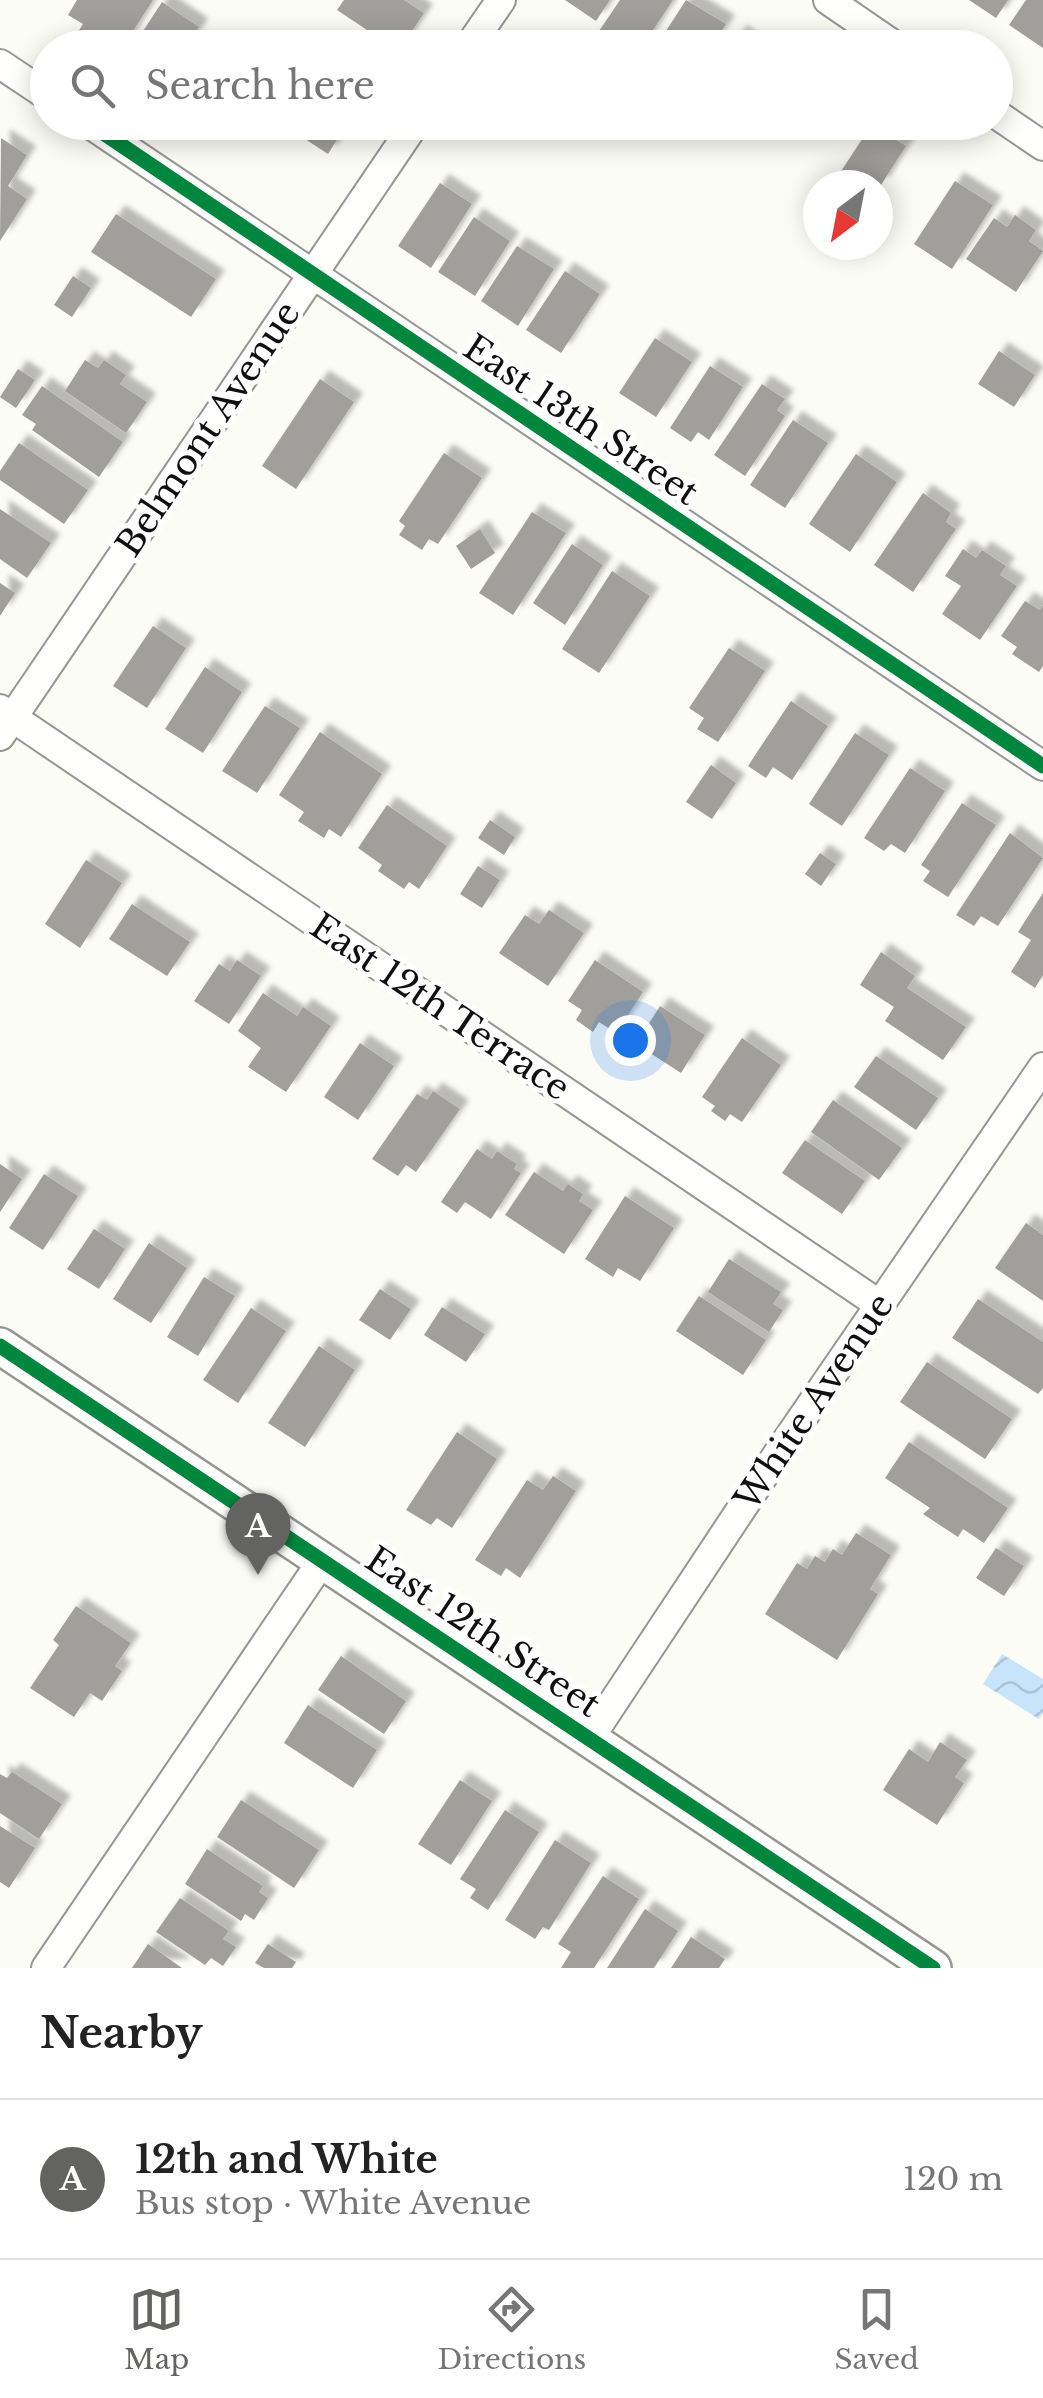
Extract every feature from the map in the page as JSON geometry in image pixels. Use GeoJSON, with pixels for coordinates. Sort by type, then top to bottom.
{"type":"FeatureCollection","features":[{"type":"Feature","properties":{"kind":"street"},"geometry":{"type":"LineString","coordinates":[[480,30],[501,0]]}},
{"type":"Feature","properties":{"kind":"street"},"geometry":{"type":"LineString","coordinates":[[828,0],[872,30]]}},
{"type":"Feature","properties":{"kind":"street"},"geometry":{"type":"LineString","coordinates":[[0,64],[30,84]]}},
{"type":"Feature","properties":{"kind":"street"},"geometry":{"type":"LineString","coordinates":[[1013,126],[1043,146]]}},
{"type":"Feature","properties":{"kind":"street","name":"East 13th Street"},"geometry":{"type":"LineString","coordinates":[[113,140],[1043,766]]}},
{"type":"Feature","properties":{"kind":"street","name":"Belmont Avenue"},"geometry":{"type":"LineString","coordinates":[[4,721],[404,140]]}},
{"type":"Feature","properties":{"kind":"street","name":"East 12th Terrace"},"geometry":{"type":"LineString","coordinates":[[4,721],[880,1305]]}},
{"type":"Feature","properties":{"kind":"street","name":"White Avenue"},"geometry":{"type":"LineString","coordinates":[[589,1739],[1043,1067]]}},
{"type":"Feature","properties":{"kind":"street","name":"East 12th Street"},"geometry":{"type":"LineString","coordinates":[[0,1346],[932,1968]]}},
{"type":"Feature","properties":{"kind":"street"},"geometry":{"type":"LineString","coordinates":[[46,1968],[322,1561]]}},
{"type":"Feature","properties":{"kind":"water"},"geometry":{"type":"Polygon","coordinates":[[[1002,1654],[1043,1679],[1043,1713],[1039,1719],[983,1684],[1002,1654]]]}},
{"type":"Feature","properties":{"kind":"building"},"geometry":{"type":"Polygon","coordinates":[[[77,0],[153,0],[134,30],[79,30],[83,24],[68,15],[77,0]]]}},
{"type":"Feature","properties":{"kind":"building"},"geometry":{"type":"Polygon","coordinates":[[[344,0],[404,0],[424,13],[413,30],[367,30],[337,10],[344,0]]]}},
{"type":"Feature","properties":{"kind":"building"},"geometry":{"type":"Polygon","coordinates":[[[565,0],[610,0],[596,21],[565,0]]]}},
{"type":"Feature","properties":{"kind":"building"},"geometry":{"type":"Polygon","coordinates":[[[620,0],[673,0],[653,30],[600,30],[620,0]]]}},
{"type":"Feature","properties":{"kind":"building"},"geometry":{"type":"Polygon","coordinates":[[[686,0],[726,24],[722,30],[667,30],[686,0]]]}},
{"type":"Feature","properties":{"kind":"building"},"geometry":{"type":"Polygon","coordinates":[[[969,0],[1008,0],[996,18],[969,0]]]}},
{"type":"Feature","properties":{"kind":"building"},"geometry":{"type":"Polygon","coordinates":[[[1026,0],[1043,0],[1043,48],[1009,25],[1026,0]]]}},
{"type":"Feature","properties":{"kind":"building"},"geometry":{"type":"Polygon","coordinates":[[[162,2],[199,27],[197,30],[144,30],[162,2]]]}},
{"type":"Feature","properties":{"kind":"building"},"geometry":{"type":"Polygon","coordinates":[[[1,138],[27,155],[8,186],[27,199],[0,241],[1,138]]]}},
{"type":"Feature","properties":{"kind":"building"},"geometry":{"type":"Polygon","coordinates":[[[307,140],[337,140],[328,154],[307,140]]]}},
{"type":"Feature","properties":{"kind":"building"},"geometry":{"type":"Polygon","coordinates":[[[862,140],[897,140],[906,146],[891,170],[842,170],[862,140]]]}},
{"type":"Feature","properties":{"kind":"building"},"geometry":{"type":"Polygon","coordinates":[[[955,181],[993,205],[952,269],[914,244],[955,181]]]}},
{"type":"Feature","properties":{"kind":"building"},"geometry":{"type":"Polygon","coordinates":[[[440,183],[472,204],[431,268],[398,246],[440,183]]]}},
{"type":"Feature","properties":{"kind":"building"},"geometry":{"type":"Polygon","coordinates":[[[116,214],[216,279],[191,317],[91,252],[116,214]]]}},
{"type":"Feature","properties":{"kind":"building"},"geometry":{"type":"Polygon","coordinates":[[[1015,215],[1036,230],[1029,241],[1043,251],[1016,292],[966,259],[994,218],[1007,227],[1015,215]]]}},
{"type":"Feature","properties":{"kind":"building"},"geometry":{"type":"Polygon","coordinates":[[[474,217],[510,241],[475,296],[438,272],[474,217]]]}},
{"type":"Feature","properties":{"kind":"building"},"geometry":{"type":"Polygon","coordinates":[[[517,246],[554,269],[518,326],[481,301],[517,246]]]}},
{"type":"Feature","properties":{"kind":"building"},"geometry":{"type":"Polygon","coordinates":[[[565,271],[600,294],[561,353],[526,330],[565,271]]]}},
{"type":"Feature","properties":{"kind":"building"},"geometry":{"type":"Polygon","coordinates":[[[73,276],[91,288],[72,317],[54,305],[73,276]]]}},
{"type":"Feature","properties":{"kind":"building"},"geometry":{"type":"Polygon","coordinates":[[[655,338],[692,362],[656,417],[619,393],[655,338]]]}},
{"type":"Feature","properties":{"kind":"building"},"geometry":{"type":"Polygon","coordinates":[[[999,351],[1035,375],[1014,407],[978,384],[999,351]]]}},
{"type":"Feature","properties":{"kind":"building"},"geometry":{"type":"Polygon","coordinates":[[[85,360],[98,368],[104,360],[126,375],[120,384],[147,402],[126,433],[65,391],[85,360]]]}},
{"type":"Feature","properties":{"kind":"building"},"geometry":{"type":"Polygon","coordinates":[[[710,366],[743,387],[709,440],[698,432],[691,442],[670,428],[710,366]]]}},
{"type":"Feature","properties":{"kind":"building"},"geometry":{"type":"Polygon","coordinates":[[[18,369],[35,380],[16,408],[0,397],[18,369]]]}},
{"type":"Feature","properties":{"kind":"building"},"geometry":{"type":"Polygon","coordinates":[[[320,379],[354,402],[296,489],[262,466],[320,379]]]}},
{"type":"Feature","properties":{"kind":"building"},"geometry":{"type":"Polygon","coordinates":[[[762,384],[785,399],[777,410],[785,416],[745,476],[714,455],[762,384]]]}},
{"type":"Feature","properties":{"kind":"building"},"geometry":{"type":"Polygon","coordinates":[[[42,386],[123,442],[99,477],[32,430],[36,424],[22,415],[42,386]]]}},
{"type":"Feature","properties":{"kind":"building"},"geometry":{"type":"Polygon","coordinates":[[[793,420],[828,443],[785,508],[750,485],[793,420]]]}},
{"type":"Feature","properties":{"kind":"building"},"geometry":{"type":"Polygon","coordinates":[[[19,443],[88,490],[64,524],[0,480],[0,471],[19,443]]]}},
{"type":"Feature","properties":{"kind":"building"},"geometry":{"type":"Polygon","coordinates":[[[444,453],[482,478],[438,544],[429,539],[422,550],[399,535],[405,526],[399,521],[444,453]]]}},
{"type":"Feature","properties":{"kind":"building"},"geometry":{"type":"Polygon","coordinates":[[[856,454],[897,482],[850,552],[809,524],[856,454]]]}},
{"type":"Feature","properties":{"kind":"building"},"geometry":{"type":"Polygon","coordinates":[[[923,493],[951,513],[946,522],[956,529],[913,592],[874,565],[923,493]]]}},
{"type":"Feature","properties":{"kind":"building"},"geometry":{"type":"Polygon","coordinates":[[[0,509],[51,543],[27,578],[0,559],[0,509]]]}},
{"type":"Feature","properties":{"kind":"building"},"geometry":{"type":"Polygon","coordinates":[[[532,512],[566,533],[513,615],[479,593],[532,512]]]}},
{"type":"Feature","properties":{"kind":"building"},"geometry":{"type":"Polygon","coordinates":[[[480,529],[495,553],[471,569],[456,546],[480,529]]]}},
{"type":"Feature","properties":{"kind":"building"},"geometry":{"type":"Polygon","coordinates":[[[572,544],[603,565],[565,625],[533,603],[572,544]]]}},
{"type":"Feature","properties":{"kind":"building"},"geometry":{"type":"Polygon","coordinates":[[[963,549],[976,558],[982,550],[1006,566],[1000,575],[1017,586],[980,640],[942,614],[961,586],[945,576],[963,549]]]}},
{"type":"Feature","properties":{"kind":"building"},"geometry":{"type":"Polygon","coordinates":[[[612,571],[650,596],[599,673],[562,649],[612,571]]]}},
{"type":"Feature","properties":{"kind":"building"},"geometry":{"type":"Polygon","coordinates":[[[0,583],[15,593],[0,616],[0,583]]]}},
{"type":"Feature","properties":{"kind":"building"},"geometry":{"type":"Polygon","coordinates":[[[1025,601],[1040,610],[1043,605],[1043,666],[1039,672],[1012,654],[1017,647],[1001,636],[1025,601]]]}},
{"type":"Feature","properties":{"kind":"building"},"geometry":{"type":"Polygon","coordinates":[[[153,626],[186,648],[147,708],[113,686],[153,626]]]}},
{"type":"Feature","properties":{"kind":"building"},"geometry":{"type":"Polygon","coordinates":[[[729,648],[765,671],[718,742],[697,729],[704,718],[689,708],[729,648]]]}},
{"type":"Feature","properties":{"kind":"building"},"geometry":{"type":"Polygon","coordinates":[[[205,667],[242,692],[203,753],[165,729],[205,667]]]}},
{"type":"Feature","properties":{"kind":"building"},"geometry":{"type":"Polygon","coordinates":[[[791,701],[828,726],[792,780],[773,767],[766,778],[748,766],[791,701]]]}},
{"type":"Feature","properties":{"kind":"building"},"geometry":{"type":"Polygon","coordinates":[[[265,706],[300,728],[257,793],[222,771],[265,706]]]}},
{"type":"Feature","properties":{"kind":"building"},"geometry":{"type":"Polygon","coordinates":[[[320,732],[382,774],[341,837],[329,829],[324,838],[298,821],[304,812],[279,795],[320,732]]]}},
{"type":"Feature","properties":{"kind":"building"},"geometry":{"type":"Polygon","coordinates":[[[855,733],[889,755],[842,826],[809,804],[855,733]]]}},
{"type":"Feature","properties":{"kind":"building"},"geometry":{"type":"Polygon","coordinates":[[[711,765],[736,783],[712,819],[686,802],[711,765]]]}},
{"type":"Feature","properties":{"kind":"building"},"geometry":{"type":"Polygon","coordinates":[[[910,768],[945,791],[905,853],[891,844],[884,851],[864,838],[910,768]]]}},
{"type":"Feature","properties":{"kind":"building"},"geometry":{"type":"Polygon","coordinates":[[[962,803],[996,825],[948,897],[923,881],[930,871],[921,865],[962,803]]]}},
{"type":"Feature","properties":{"kind":"building"},"geometry":{"type":"Polygon","coordinates":[[[387,805],[447,846],[419,889],[409,882],[404,889],[378,871],[382,865],[358,848],[387,805]]]}},
{"type":"Feature","properties":{"kind":"building"},"geometry":{"type":"Polygon","coordinates":[[[490,820],[515,837],[504,855],[478,838],[490,820]]]}},
{"type":"Feature","properties":{"kind":"building"},"geometry":{"type":"Polygon","coordinates":[[[1010,833],[1043,858],[998,926],[981,916],[974,926],[956,915],[1010,833]]]}},
{"type":"Feature","properties":{"kind":"building"},"geometry":{"type":"Polygon","coordinates":[[[820,853],[836,864],[821,886],[805,874],[820,853]]]}},
{"type":"Feature","properties":{"kind":"building"},"geometry":{"type":"Polygon","coordinates":[[[86,860],[122,883],[80,948],[45,924],[86,860]]]}},
{"type":"Feature","properties":{"kind":"building"},"geometry":{"type":"Polygon","coordinates":[[[478,866],[500,880],[482,908],[460,894],[478,866]]]}},
{"type":"Feature","properties":{"kind":"building"},"geometry":{"type":"Polygon","coordinates":[[[1043,893],[1043,975],[1035,988],[1011,972],[1031,940],[1018,932],[1043,893]]]}},
{"type":"Feature","properties":{"kind":"building"},"geometry":{"type":"Polygon","coordinates":[[[132,904],[190,942],[167,976],[109,939],[132,904]]]}},
{"type":"Feature","properties":{"kind":"building"},"geometry":{"type":"Polygon","coordinates":[[[549,910],[584,933],[548,986],[499,953],[525,915],[539,924],[549,910]]]}},
{"type":"Feature","properties":{"kind":"building"},"geometry":{"type":"Polygon","coordinates":[[[881,952],[915,976],[907,988],[966,1027],[943,1060],[885,1021],[894,1007],[860,985],[881,952]]]}},
{"type":"Feature","properties":{"kind":"building"},"geometry":{"type":"Polygon","coordinates":[[[237,960],[261,976],[229,1024],[194,1001],[219,964],[230,971],[237,960]]]}},
{"type":"Feature","properties":{"kind":"building"},"geometry":{"type":"Polygon","coordinates":[[[595,960],[643,992],[616,1033],[599,1022],[593,1032],[576,1020],[582,1010],[568,1001],[595,960]]]}},
{"type":"Feature","properties":{"kind":"building"},"geometry":{"type":"Polygon","coordinates":[[[263,993],[297,1016],[303,1007],[331,1026],[286,1092],[248,1067],[261,1048],[238,1031],[263,993]]]}},
{"type":"Feature","properties":{"kind":"building"},"geometry":{"type":"Polygon","coordinates":[[[660,1006],[705,1035],[681,1073],[636,1044],[660,1006]]]}},
{"type":"Feature","properties":{"kind":"building"},"geometry":{"type":"Polygon","coordinates":[[[742,1038],[781,1065],[742,1122],[730,1114],[725,1121],[711,1111],[715,1106],[702,1097],[742,1038]]]}},
{"type":"Feature","properties":{"kind":"building"},"geometry":{"type":"Polygon","coordinates":[[[360,1043],[394,1066],[358,1120],[324,1097],[360,1043]]]}},
{"type":"Feature","properties":{"kind":"building"},"geometry":{"type":"Polygon","coordinates":[[[876,1056],[938,1098],[916,1130],[854,1087],[876,1056]]]}},
{"type":"Feature","properties":{"kind":"building"},"geometry":{"type":"Polygon","coordinates":[[[433,1091],[460,1109],[416,1172],[406,1165],[398,1176],[372,1159],[417,1094],[427,1100],[433,1091]]]}},
{"type":"Feature","properties":{"kind":"building"},"geometry":{"type":"Polygon","coordinates":[[[833,1100],[902,1148],[879,1180],[811,1132],[833,1100]]]}},
{"type":"Feature","properties":{"kind":"building"},"geometry":{"type":"Polygon","coordinates":[[[805,1140],[865,1181],[842,1214],[782,1173],[805,1140]]]}},
{"type":"Feature","properties":{"kind":"building"},"geometry":{"type":"Polygon","coordinates":[[[477,1149],[492,1159],[497,1151],[517,1164],[514,1169],[521,1173],[491,1219],[465,1202],[457,1213],[441,1202],[477,1149]]]}},
{"type":"Feature","properties":{"kind":"building"},"geometry":{"type":"Polygon","coordinates":[[[0,1164],[22,1179],[0,1212],[0,1164]]]}},
{"type":"Feature","properties":{"kind":"building"},"geometry":{"type":"Polygon","coordinates":[[[534,1172],[563,1191],[568,1184],[583,1194],[579,1201],[593,1210],[564,1254],[505,1215],[534,1172]]]}},
{"type":"Feature","properties":{"kind":"building"},"geometry":{"type":"Polygon","coordinates":[[[44,1174],[78,1196],[43,1250],[9,1228],[44,1174]]]}},
{"type":"Feature","properties":{"kind":"building"},"geometry":{"type":"Polygon","coordinates":[[[625,1196],[674,1228],[640,1281],[618,1268],[613,1277],[585,1259],[625,1196]]]}},
{"type":"Feature","properties":{"kind":"building"},"geometry":{"type":"Polygon","coordinates":[[[1026,1223],[1043,1235],[1043,1301],[995,1268],[1026,1223]]]}},
{"type":"Feature","properties":{"kind":"building"},"geometry":{"type":"Polygon","coordinates":[[[94,1229],[125,1249],[99,1289],[67,1269],[94,1229]]]}},
{"type":"Feature","properties":{"kind":"building"},"geometry":{"type":"Polygon","coordinates":[[[149,1243],[187,1268],[151,1323],[113,1299],[149,1243]]]}},
{"type":"Feature","properties":{"kind":"building"},"geometry":{"type":"Polygon","coordinates":[[[729,1259],[781,1292],[773,1304],[783,1310],[769,1332],[708,1292],[729,1259]]]}},
{"type":"Feature","properties":{"kind":"building"},"geometry":{"type":"Polygon","coordinates":[[[204,1277],[235,1296],[198,1356],[167,1337],[204,1277]]]}},
{"type":"Feature","properties":{"kind":"building"},"geometry":{"type":"Polygon","coordinates":[[[380,1289],[411,1309],[390,1340],[359,1320],[380,1289]]]}},
{"type":"Feature","properties":{"kind":"building"},"geometry":{"type":"Polygon","coordinates":[[[699,1296],[766,1340],[743,1375],[676,1331],[699,1296]]]}},
{"type":"Feature","properties":{"kind":"building"},"geometry":{"type":"Polygon","coordinates":[[[978,1299],[1043,1342],[1043,1388],[1038,1394],[952,1338],[978,1299]]]}},
{"type":"Feature","properties":{"kind":"building"},"geometry":{"type":"Polygon","coordinates":[[[442,1307],[485,1334],[466,1362],[424,1335],[442,1307]]]}},
{"type":"Feature","properties":{"kind":"building"},"geometry":{"type":"Polygon","coordinates":[[[251,1308],[286,1331],[238,1403],[203,1380],[251,1308]]]}},
{"type":"Feature","properties":{"kind":"building"},"geometry":{"type":"Polygon","coordinates":[[[319,1346],[355,1370],[305,1447],[268,1423],[319,1346]]]}},
{"type":"Feature","properties":{"kind":"building"},"geometry":{"type":"Polygon","coordinates":[[[927,1362],[1012,1419],[985,1459],[900,1402],[927,1362]]]}},
{"type":"Feature","properties":{"kind":"building"},"geometry":{"type":"Polygon","coordinates":[[[457,1432],[497,1459],[452,1528],[437,1518],[431,1525],[406,1510],[457,1432]]]}},
{"type":"Feature","properties":{"kind":"building"},"geometry":{"type":"Polygon","coordinates":[[[909,1442],[1008,1508],[984,1543],[963,1529],[958,1537],[923,1514],[930,1508],[885,1478],[909,1442]]]}},
{"type":"Feature","properties":{"kind":"building"},"geometry":{"type":"Polygon","coordinates":[[[553,1476],[576,1491],[520,1578],[506,1568],[501,1576],[475,1560],[527,1480],[543,1490],[553,1476]]]}},
{"type":"Feature","properties":{"kind":"building"},"geometry":{"type":"Polygon","coordinates":[[[856,1533],[891,1555],[870,1589],[878,1594],[837,1660],[765,1614],[797,1563],[807,1569],[815,1556],[825,1562],[833,1549],[842,1555],[856,1533]]]}},
{"type":"Feature","properties":{"kind":"building"},"geometry":{"type":"Polygon","coordinates":[[[996,1548],[1024,1566],[1004,1596],[976,1578],[996,1548]]]}},
{"type":"Feature","properties":{"kind":"building"},"geometry":{"type":"Polygon","coordinates":[[[76,1606],[131,1643],[115,1666],[122,1671],[102,1701],[90,1693],[74,1717],[30,1688],[59,1645],[53,1640],[76,1606]]]}},
{"type":"Feature","properties":{"kind":"building"},"geometry":{"type":"Polygon","coordinates":[[[341,1656],[406,1701],[384,1734],[318,1690],[341,1656]]]}},
{"type":"Feature","properties":{"kind":"building"},"geometry":{"type":"Polygon","coordinates":[[[308,1705],[377,1750],[353,1788],[284,1743],[308,1705]]]}},
{"type":"Feature","properties":{"kind":"building"},"geometry":{"type":"Polygon","coordinates":[[[940,1742],[967,1760],[955,1777],[964,1783],[937,1825],[883,1790],[909,1749],[928,1762],[940,1742]]]}},
{"type":"Feature","properties":{"kind":"building"},"geometry":{"type":"Polygon","coordinates":[[[12,1772],[62,1804],[39,1839],[0,1813],[0,1774],[7,1778],[12,1772]]]}},
{"type":"Feature","properties":{"kind":"building"},"geometry":{"type":"Polygon","coordinates":[[[460,1780],[492,1801],[451,1865],[418,1844],[460,1780]]]}},
{"type":"Feature","properties":{"kind":"building"},"geometry":{"type":"Polygon","coordinates":[[[241,1800],[319,1850],[294,1888],[217,1837],[241,1800]]]}},
{"type":"Feature","properties":{"kind":"building"},"geometry":{"type":"Polygon","coordinates":[[[505,1810],[539,1832],[488,1910],[470,1898],[476,1889],[460,1879],[505,1810]]]}},
{"type":"Feature","properties":{"kind":"building"},"geometry":{"type":"Polygon","coordinates":[[[0,1826],[35,1848],[9,1888],[0,1882],[0,1826]]]}},
{"type":"Feature","properties":{"kind":"building"},"geometry":{"type":"Polygon","coordinates":[[[555,1840],[591,1863],[549,1930],[543,1927],[535,1939],[505,1920],[555,1840]]]}},
{"type":"Feature","properties":{"kind":"building"},"geometry":{"type":"Polygon","coordinates":[[[207,1849],[263,1886],[259,1892],[268,1898],[254,1920],[245,1914],[241,1921],[185,1884],[207,1849]]]}},
{"type":"Feature","properties":{"kind":"building"},"geometry":{"type":"Polygon","coordinates":[[[603,1876],[639,1899],[594,1968],[561,1968],[571,1952],[558,1944],[603,1876]]]}},
{"type":"Feature","properties":{"kind":"building"},"geometry":{"type":"Polygon","coordinates":[[[180,1898],[229,1931],[223,1939],[236,1947],[223,1966],[211,1958],[205,1965],[156,1932],[180,1898]]]}},
{"type":"Feature","properties":{"kind":"building"},"geometry":{"type":"Polygon","coordinates":[[[645,1909],[678,1931],[654,1968],[607,1968],[645,1909]]]}},
{"type":"Feature","properties":{"kind":"building"},"geometry":{"type":"Polygon","coordinates":[[[691,1937],[725,1959],[719,1968],[671,1968],[691,1937]]]}},
{"type":"Feature","properties":{"kind":"building"},"geometry":{"type":"Polygon","coordinates":[[[148,1944],[182,1968],[132,1968],[148,1944]]]}},
{"type":"Feature","properties":{"kind":"building"},"geometry":{"type":"Polygon","coordinates":[[[268,1944],[296,1962],[292,1968],[264,1968],[255,1963],[268,1944]]]}},
{"type":"Feature","properties":{"kind":"cycle path"},"geometry":{"type":"LineString","coordinates":[[114,140],[1043,766]]}},
{"type":"Feature","properties":{"kind":"cycle path"},"geometry":{"type":"LineString","coordinates":[[0,1346],[933,1968]]}},
{"type":"Feature","properties":{"kind":"place","name":"12th and White"},"geometry":{"type":"Point","coordinates":[258,1575]}}]}
